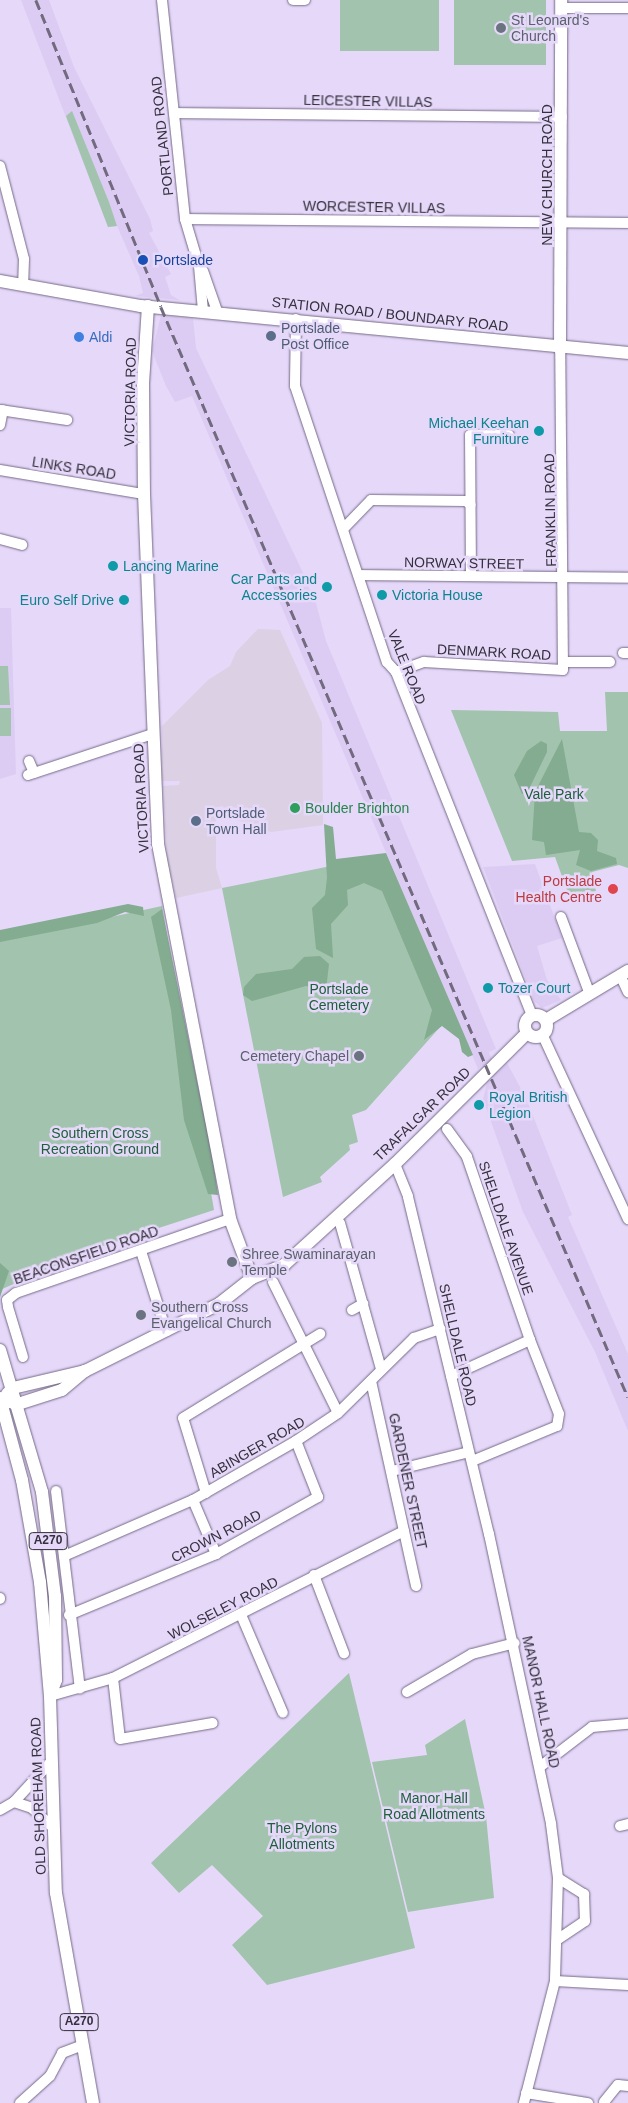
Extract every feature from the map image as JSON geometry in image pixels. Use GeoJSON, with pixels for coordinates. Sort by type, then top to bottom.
{"type":"FeatureCollection","features":[{"type":"Feature","properties":{"kind":"main road","name":"NEW CHURCH ROAD"},"geometry":{"type":"LineString","coordinates":[[560,349],[563,224],[561,4]]}},
{"type":"Feature","properties":{"kind":"main road","name":"STATION ROAD / BOUNDARY ROAD"},"geometry":{"type":"LineString","coordinates":[[0,281],[148,306],[296,319],[560,349],[628,353]]}},
{"type":"Feature","properties":{"kind":"main road","name":"VICTORIA ROAD"},"geometry":{"type":"LineString","coordinates":[[148,306],[143,383],[144,494],[160,860],[230,1219],[252,1278]]}},
{"type":"Feature","properties":{"kind":"main road"},"geometry":{"type":"LineString","coordinates":[[546,1020],[532,1016],[525,1022],[526,1033],[543,1036],[546,1020],[589,992],[624,973]]}},
{"type":"Feature","properties":{"kind":"main road","name":"TRAFALGAR ROAD"},"geometry":{"type":"LineString","coordinates":[[13,1388],[33,1386],[85,1371],[220,1304],[252,1278],[284,1265],[395,1164],[526,1033]]}},
{"type":"Feature","properties":{"kind":"main road"},"geometry":{"type":"LineString","coordinates":[[2,1355],[18,1378],[33,1386]]}},
{"type":"Feature","properties":{"kind":"main road","name":"OLD SHOREHAM ROAD"},"geometry":{"type":"LineString","coordinates":[[2,1355],[18,1404],[42,1492],[55,1596],[56,1680],[50,1696]]}},
{"type":"Feature","properties":{"kind":"main road","name":"TRAFALGAR ROAD"},"geometry":{"type":"LineString","coordinates":[[18,1404],[50,1394],[74,1383],[85,1371]]}},
{"type":"Feature","properties":{"kind":"main road"},"geometry":{"type":"LineString","coordinates":[[0,1399],[13,1388]]}},
{"type":"Feature","properties":{"kind":"main road"},"geometry":{"type":"LineString","coordinates":[[0,1399],[18,1404]]}},
{"type":"Feature","properties":{"kind":"main road","name":"OLD SHOREHAM ROAD"},"geometry":{"type":"LineString","coordinates":[[0,1399],[22,1480],[40,1582],[50,1696],[50,1826],[56,1893],[93,2103]]}},
{"type":"Feature","properties":{"kind":"street","name":"PORTLAND ROAD"},"geometry":{"type":"LineString","coordinates":[[162,0],[185,219],[200,266],[218,311]]}},
{"type":"Feature","properties":{"kind":"street"},"geometry":{"type":"LineString","coordinates":[[293,0],[305,0]]}},
{"type":"Feature","properties":{"kind":"street"},"geometry":{"type":"LineString","coordinates":[[561,4],[628,8]]}},
{"type":"Feature","properties":{"kind":"street","name":"LEICESTER VILLAS"},"geometry":{"type":"LineString","coordinates":[[174,112],[562,117]]}},
{"type":"Feature","properties":{"kind":"street"},"geometry":{"type":"LineString","coordinates":[[0,166],[24,259],[23,284]]}},
{"type":"Feature","properties":{"kind":"street","name":"WORCESTER VILLAS"},"geometry":{"type":"LineString","coordinates":[[185,219],[563,224],[628,223]]}},
{"type":"Feature","properties":{"kind":"street","name":"PORTLAND ROAD"},"geometry":{"type":"LineString","coordinates":[[200,266],[203,310]]}},
{"type":"Feature","properties":{"kind":"street","name":"VALE ROAD"},"geometry":{"type":"LineString","coordinates":[[296,319],[295,386],[344,528],[387,662],[396,672],[532,1016]]}},
{"type":"Feature","properties":{"kind":"street","name":"FRANKLIN ROAD"},"geometry":{"type":"LineString","coordinates":[[560,349],[566,578],[563,666]]}},
{"type":"Feature","properties":{"kind":"street"},"geometry":{"type":"LineString","coordinates":[[0,426],[1,410],[67,420]]}},
{"type":"Feature","properties":{"kind":"street"},"geometry":{"type":"LineString","coordinates":[[471,576],[470,435],[509,436]]}},
{"type":"Feature","properties":{"kind":"street","name":"LINKS ROAD"},"geometry":{"type":"LineString","coordinates":[[0,470],[144,494]]}},
{"type":"Feature","properties":{"kind":"street"},"geometry":{"type":"LineString","coordinates":[[344,528],[371,500],[466,501],[471,504]]}},
{"type":"Feature","properties":{"kind":"street"},"geometry":{"type":"LineString","coordinates":[[0,539],[22,545]]}},
{"type":"Feature","properties":{"kind":"street","name":"NORWAY STREET"},"geometry":{"type":"LineString","coordinates":[[359,576],[628,578]]}},
{"type":"Feature","properties":{"kind":"street","name":"DENMARK ROAD"},"geometry":{"type":"LineString","coordinates":[[396,672],[424,662],[563,666],[610,662]]}},
{"type":"Feature","properties":{"kind":"street"},"geometry":{"type":"LineString","coordinates":[[29,761],[31,774],[153,734]]}},
{"type":"Feature","properties":{"kind":"street"},"geometry":{"type":"LineString","coordinates":[[561,917],[589,992]]}},
{"type":"Feature","properties":{"kind":"street"},"geometry":{"type":"LineString","coordinates":[[624,973],[628,992]]}},
{"type":"Feature","properties":{"kind":"street"},"geometry":{"type":"LineString","coordinates":[[543,1036],[628,1219]]}},
{"type":"Feature","properties":{"kind":"street","name":"SHELLDALE AVENUE"},"geometry":{"type":"LineString","coordinates":[[447,1129],[467,1157],[530,1340],[559,1414],[557,1426],[470,1457]]}},
{"type":"Feature","properties":{"kind":"street","name":"SHELLDALE ROAD"},"geometry":{"type":"LineString","coordinates":[[395,1164],[408,1197],[489,1534]]}},
{"type":"Feature","properties":{"kind":"street","name":"BEACONSFIELD ROAD"},"geometry":{"type":"LineString","coordinates":[[23,1357],[7,1300],[16,1293],[230,1219]]}},
{"type":"Feature","properties":{"kind":"street"},"geometry":{"type":"LineString","coordinates":[[340,1223],[381,1369]]}},
{"type":"Feature","properties":{"kind":"street"},"geometry":{"type":"LineString","coordinates":[[140,1251],[166,1331]]}},
{"type":"Feature","properties":{"kind":"street"},"geometry":{"type":"LineString","coordinates":[[273,1282],[338,1413]]}},
{"type":"Feature","properties":{"kind":"street"},"geometry":{"type":"LineString","coordinates":[[352,1310],[363,1304]]}},
{"type":"Feature","properties":{"kind":"street","name":"ABINGER ROAD"},"geometry":{"type":"LineString","coordinates":[[64,1556],[193,1500],[296,1441],[338,1413],[414,1338],[440,1329]]}},
{"type":"Feature","properties":{"kind":"street"},"geometry":{"type":"LineString","coordinates":[[206,1493],[183,1418],[305,1346],[320,1334]]}},
{"type":"Feature","properties":{"kind":"street"},"geometry":{"type":"LineString","coordinates":[[451,1376],[530,1340]]}},
{"type":"Feature","properties":{"kind":"street","name":"GARDENER STREET"},"geometry":{"type":"LineString","coordinates":[[371,1381],[416,1586]]}},
{"type":"Feature","properties":{"kind":"street","name":"CROWN ROAD"},"geometry":{"type":"LineString","coordinates":[[69,1615],[216,1554],[318,1497],[296,1441]]}},
{"type":"Feature","properties":{"kind":"street"},"geometry":{"type":"LineString","coordinates":[[392,1471],[470,1457]]}},
{"type":"Feature","properties":{"kind":"street"},"geometry":{"type":"LineString","coordinates":[[56,1491],[69,1615],[80,1689]]}},
{"type":"Feature","properties":{"kind":"street"},"geometry":{"type":"LineString","coordinates":[[193,1500],[216,1554]]}},
{"type":"Feature","properties":{"kind":"street","name":"WOLSELEY ROAD"},"geometry":{"type":"LineString","coordinates":[[50,1696],[80,1689],[113,1678],[242,1617],[314,1575],[404,1531]]}},
{"type":"Feature","properties":{"kind":"street","name":"MANOR HALL ROAD"},"geometry":{"type":"LineString","coordinates":[[489,1534],[515,1643],[541,1766],[558,1878],[558,1938],[555,1981],[525,2098]]}},
{"type":"Feature","properties":{"kind":"street"},"geometry":{"type":"LineString","coordinates":[[314,1575],[344,1653]]}},
{"type":"Feature","properties":{"kind":"street"},"geometry":{"type":"LineString","coordinates":[[242,1617],[283,1713]]}},
{"type":"Feature","properties":{"kind":"street"},"geometry":{"type":"LineString","coordinates":[[407,1692],[472,1654],[515,1643]]}},
{"type":"Feature","properties":{"kind":"street"},"geometry":{"type":"LineString","coordinates":[[113,1678],[120,1739],[213,1723]]}},
{"type":"Feature","properties":{"kind":"street"},"geometry":{"type":"LineString","coordinates":[[541,1766],[586,1730],[628,1724]]}},
{"type":"Feature","properties":{"kind":"street"},"geometry":{"type":"LineString","coordinates":[[0,1810],[14,1802],[49,1764]]}},
{"type":"Feature","properties":{"kind":"street"},"geometry":{"type":"LineString","coordinates":[[14,1802],[32,1808],[50,1826]]}},
{"type":"Feature","properties":{"kind":"street"},"geometry":{"type":"LineString","coordinates":[[558,1878],[584,1894],[585,1921],[558,1938]]}},
{"type":"Feature","properties":{"kind":"street"},"geometry":{"type":"LineString","coordinates":[[555,1981],[628,1985]]}},
{"type":"Feature","properties":{"kind":"street"},"geometry":{"type":"LineString","coordinates":[[20,2103],[50,2076],[62,2053],[83,2045]]}},
{"type":"Feature","properties":{"kind":"street"},"geometry":{"type":"LineString","coordinates":[[525,2098],[589,2103],[605,2102],[618,2085],[628,2086]]}},
{"type":"Feature","properties":{"kind":"shaded area"},"geometry":{"type":"Polygon","coordinates":[[[21,0],[49,0],[74,67],[150,219],[153,231],[149,233],[171,274],[165,277],[171,295],[179,300],[135,296],[143,293],[139,276],[117,226],[108,227],[21,0]]]}},
{"type":"Feature","properties":{"kind":"shaded area"},"geometry":{"type":"Polygon","coordinates":[[[161,315],[193,318],[196,348],[305,577],[298,583],[308,586],[316,603],[326,641],[496,1049],[489,1052],[497,1073],[507,1063],[526,1098],[572,1215],[568,1217],[628,1354],[628,1431],[595,1352],[523,1212],[483,1099],[488,1079],[482,1065],[478,1069],[192,396],[175,402],[166,386],[152,351],[161,315]]]}},
{"type":"Feature","properties":{"kind":"shaded area"},"geometry":{"type":"Polygon","coordinates":[[[0,608],[11,608],[16,774],[0,779],[0,608]]]}},
{"type":"Feature","properties":{"kind":"shaded area"},"geometry":{"type":"Polygon","coordinates":[[[258,629],[280,630],[322,723],[323,825],[271,832],[228,817],[223,806],[216,807],[216,868],[222,888],[176,898],[167,859],[163,786],[179,785],[180,781],[162,781],[162,726],[208,680],[230,666],[236,652],[258,629]]]}},
{"type":"Feature","properties":{"kind":"shaded area"},"geometry":{"type":"Polygon","coordinates":[[[535,864],[562,938],[537,946],[547,980],[561,1000],[542,1008],[534,1001],[483,867],[535,864]]]}},
{"type":"Feature","properties":{"kind":"green space"},"geometry":{"type":"Polygon","coordinates":[[[340,0],[439,0],[439,51],[340,51],[340,0]]]}},
{"type":"Feature","properties":{"kind":"green space"},"geometry":{"type":"Polygon","coordinates":[[[454,0],[546,0],[546,65],[454,65],[454,0]]]}},
{"type":"Feature","properties":{"kind":"green space"},"geometry":{"type":"Polygon","coordinates":[[[72,111],[117,226],[108,227],[66,116],[72,111]]]}},
{"type":"Feature","properties":{"kind":"green space"},"geometry":{"type":"Polygon","coordinates":[[[0,666],[8,666],[10,705],[0,705],[0,666]]]}},
{"type":"Feature","properties":{"kind":"green space","name":"Vale Park"},"geometry":{"type":"Polygon","coordinates":[[[605,692],[628,692],[628,868],[619,865],[592,872],[597,896],[572,904],[555,857],[512,861],[451,710],[558,712],[560,731],[607,731],[605,692]]]}},
{"type":"Feature","properties":{"kind":"green space"},"geometry":{"type":"Polygon","coordinates":[[[0,708],[11,708],[11,736],[0,736],[0,708]]]}},
{"type":"Feature","properties":{"kind":"green space"},"geometry":{"type":"Polygon","coordinates":[[[562,739],[579,832],[591,833],[598,840],[597,851],[616,858],[617,864],[591,871],[576,865],[580,850],[546,855],[544,842],[532,840],[535,792],[562,739]]]}},
{"type":"Feature","properties":{"kind":"green space"},"geometry":{"type":"Polygon","coordinates":[[[541,741],[547,744],[547,752],[528,791],[522,794],[514,775],[527,751],[541,741]]]}},
{"type":"Feature","properties":{"kind":"green space"},"geometry":{"type":"Polygon","coordinates":[[[324,824],[333,827],[336,859],[386,853],[473,1055],[468,1057],[462,1052],[459,1039],[442,1026],[424,1040],[432,1010],[382,891],[364,883],[347,890],[348,905],[331,924],[333,958],[316,949],[312,908],[325,895],[327,878],[324,824]]]}},
{"type":"Feature","properties":{"kind":"green space","name":"Portslade Cemetery"},"geometry":{"type":"Polygon","coordinates":[[[326,867],[386,867],[441,1026],[366,1110],[352,1115],[358,1142],[349,1145],[350,1150],[320,1177],[322,1182],[283,1197],[222,888],[326,867]]]}},
{"type":"Feature","properties":{"kind":"green space"},"geometry":{"type":"Polygon","coordinates":[[[128,904],[143,907],[144,916],[125,912],[97,923],[0,942],[0,930],[128,904]]]}},
{"type":"Feature","properties":{"kind":"green space","name":"Southern Cross Recreation Ground"},"geometry":{"type":"Polygon","coordinates":[[[162,906],[214,1210],[91,1250],[0,1290],[0,941],[162,906]]]}},
{"type":"Feature","properties":{"kind":"green space"},"geometry":{"type":"Polygon","coordinates":[[[162,909],[213,1159],[218,1195],[208,1194],[184,1120],[171,1010],[151,917],[162,909]]]}},
{"type":"Feature","properties":{"kind":"green space"},"geometry":{"type":"Polygon","coordinates":[[[320,956],[329,964],[326,990],[306,986],[252,1001],[243,995],[244,987],[256,974],[292,969],[304,957],[320,956]]]}},
{"type":"Feature","properties":{"kind":"green space"},"geometry":{"type":"Polygon","coordinates":[[[0,1263],[9,1271],[0,1297],[0,1263]]]}},
{"type":"Feature","properties":{"kind":"green space","name":"The Pylons Allotments"},"geometry":{"type":"Polygon","coordinates":[[[349,1673],[415,1948],[267,1985],[232,1945],[263,1916],[212,1865],[179,1893],[151,1863],[349,1673]]]}},
{"type":"Feature","properties":{"kind":"green space","name":"Manor Hall Road Allotments"},"geometry":{"type":"Polygon","coordinates":[[[465,1719],[486,1816],[494,1898],[408,1912],[372,1762],[427,1755],[425,1745],[465,1719]]]}},
{"type":"Feature","properties":{"kind":"railway"},"geometry":{"type":"LineString","coordinates":[[36,0],[161,307],[628,1397]]}},
{"type":"Feature","properties":{"kind":"place","name":"St Leonard's Church"},"geometry":{"type":"Point","coordinates":[501,28]}},
{"type":"Feature","properties":{"kind":"place","name":"Portslade"},"geometry":{"type":"Point","coordinates":[143,260]}},
{"type":"Feature","properties":{"kind":"place","name":"Portslade Post Office"},"geometry":{"type":"Point","coordinates":[271,336]}},
{"type":"Feature","properties":{"kind":"place","name":"Aldi"},"geometry":{"type":"Point","coordinates":[79,337]}},
{"type":"Feature","properties":{"kind":"place","name":"Michael Keehan Furniture"},"geometry":{"type":"Point","coordinates":[539,431]}},
{"type":"Feature","properties":{"kind":"place","name":"Lancing Marine"},"geometry":{"type":"Point","coordinates":[113,566]}},
{"type":"Feature","properties":{"kind":"place","name":"Car Parts and Accessories"},"geometry":{"type":"Point","coordinates":[327,587]}},
{"type":"Feature","properties":{"kind":"place","name":"Victoria House"},"geometry":{"type":"Point","coordinates":[382,595]}},
{"type":"Feature","properties":{"kind":"place","name":"Euro Self Drive"},"geometry":{"type":"Point","coordinates":[124,600]}},
{"type":"Feature","properties":{"kind":"place","name":"Boulder Brighton"},"geometry":{"type":"Point","coordinates":[295,808]}},
{"type":"Feature","properties":{"kind":"place","name":"Portslade Town Hall"},"geometry":{"type":"Point","coordinates":[196,821]}},
{"type":"Feature","properties":{"kind":"place","name":"Portslade Health Centre"},"geometry":{"type":"Point","coordinates":[613,889]}},
{"type":"Feature","properties":{"kind":"place","name":"Tozer Court"},"geometry":{"type":"Point","coordinates":[488,988]}},
{"type":"Feature","properties":{"kind":"place","name":"Cemetery Chapel"},"geometry":{"type":"Point","coordinates":[359,1056]}},
{"type":"Feature","properties":{"kind":"place","name":"Royal British Legion"},"geometry":{"type":"Point","coordinates":[479,1105]}},
{"type":"Feature","properties":{"kind":"place","name":"Shree Swaminarayan Temple"},"geometry":{"type":"Point","coordinates":[232,1262]}},
{"type":"Feature","properties":{"kind":"place","name":"Southern Cross Evangelical Church"},"geometry":{"type":"Point","coordinates":[141,1315]}}]}
